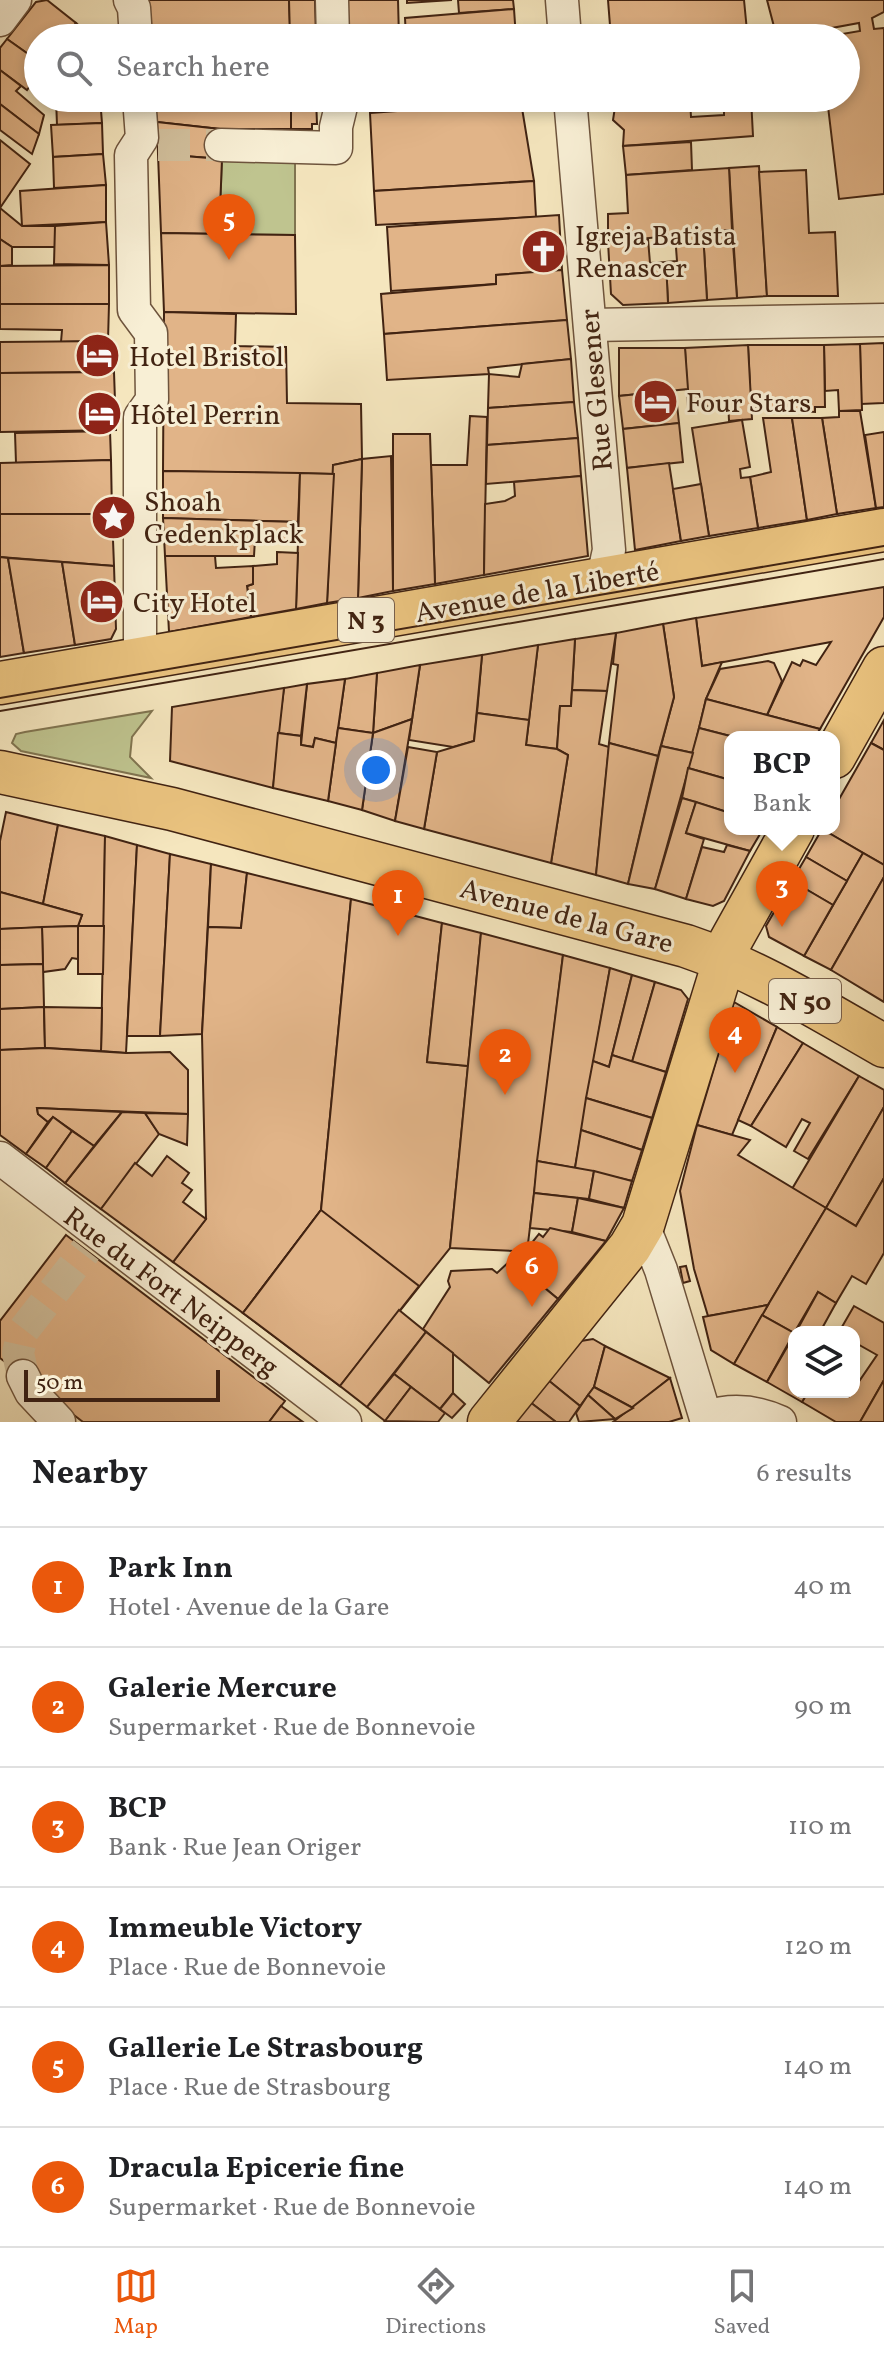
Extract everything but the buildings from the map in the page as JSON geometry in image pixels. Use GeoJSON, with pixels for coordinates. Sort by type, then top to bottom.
{"type":"FeatureCollection","features":[{"type":"Feature","properties":{"kind":"main road","name":"Avenue de la Liberté"},"geometry":{"type":"LineString","coordinates":[[0,683],[884,530]]}},
{"type":"Feature","properties":{"kind":"main road"},"geometry":{"type":"LineString","coordinates":[[840,746],[884,668]]}},
{"type":"Feature","properties":{"kind":"main road","name":"Avenue de la Gare"},"geometry":{"type":"LineString","coordinates":[[0,772],[172,809],[724,959],[884,1046]]}},
{"type":"Feature","properties":{"kind":"main road"},"geometry":{"type":"LineString","coordinates":[[489,1422],[630,1247],[643,1225],[724,959],[737,928],[790,835]]}},
{"type":"Feature","properties":{"kind":"street"},"geometry":{"type":"LineString","coordinates":[[0,20],[15,0]]}},
{"type":"Feature","properties":{"kind":"street"},"geometry":{"type":"LineString","coordinates":[[130,0],[135,24]]}},
{"type":"Feature","properties":{"kind":"street"},"geometry":{"type":"LineString","coordinates":[[332,0],[333,24]]}},
{"type":"Feature","properties":{"kind":"street"},"geometry":{"type":"LineString","coordinates":[[562,0],[564,24]]}},
{"type":"Feature","properties":{"kind":"street"},"geometry":{"type":"LineString","coordinates":[[140,112],[142,138],[148,144],[131,155],[134,310],[151,333],[152,400],[140,417],[140,660]]}},
{"type":"Feature","properties":{"kind":"street"},"geometry":{"type":"LineString","coordinates":[[221,145],[308,158],[336,148],[338,112]]}},
{"type":"Feature","properties":{"kind":"street","name":"Rue Glesener"},"geometry":{"type":"LineString","coordinates":[[571,112],[609,550],[605,568],[592,582]]}},
{"type":"Feature","properties":{"kind":"street"},"geometry":{"type":"LineString","coordinates":[[590,325],[884,320]]}},
{"type":"Feature","properties":{"kind":"street","name":"Rue du Fort Neipperg"},"geometry":{"type":"LineString","coordinates":[[0,1158],[92,1242],[216,1336],[345,1422]]}},
{"type":"Feature","properties":{"kind":"street"},"geometry":{"type":"LineString","coordinates":[[643,1225],[661,1270],[706,1420],[724,1411],[746,1412],[780,1422]]}},
{"type":"Feature","properties":{"kind":"street"},"geometry":{"type":"LineString","coordinates":[[23,1376],[31,1392],[59,1422]]}},
{"type":"Feature","properties":{"kind":"green space"},"geometry":{"type":"Polygon","coordinates":[[[222,159],[295,159],[295,235],[219,234],[222,159]]]}},
{"type":"Feature","properties":{"kind":"green space"},"geometry":{"type":"Polygon","coordinates":[[[152,711],[132,737],[130,757],[151,778],[21,751],[12,743],[16,734],[152,711]]]}},
{"type":"Feature","properties":{"kind":"tunnel"},"geometry":{"type":"LineString","coordinates":[[158,145],[221,145]]}},
{"type":"Feature","properties":{"kind":"tunnel"},"geometry":{"type":"LineString","coordinates":[[23,1376],[18,1353],[23,1331],[86,1250]]}},
{"type":"Feature","properties":{"kind":"tram line"},"geometry":{"type":"LineString","coordinates":[[0,698],[884,546]]}},
{"type":"Feature","properties":{"kind":"tram line"},"geometry":{"type":"LineString","coordinates":[[0,711],[884,559]]}},
{"type":"Feature","properties":{"kind":"place","name":"Igreja Batista Renascer"},"geometry":{"type":"Point","coordinates":[544,251]}},
{"type":"Feature","properties":{"kind":"place","name":"Gallerie Le Strasbourg"},"geometry":{"type":"Point","coordinates":[229,260]}},
{"type":"Feature","properties":{"kind":"place","name":"Hotel Bristol"},"geometry":{"type":"Point","coordinates":[98,356]}},
{"type":"Feature","properties":{"kind":"place","name":"Four Stars"},"geometry":{"type":"Point","coordinates":[655,402]}},
{"type":"Feature","properties":{"kind":"place","name":"Hôtel Perrin"},"geometry":{"type":"Point","coordinates":[99,414]}},
{"type":"Feature","properties":{"kind":"place","name":"Shoah Gedenkplack"},"geometry":{"type":"Point","coordinates":[113,517]}},
{"type":"Feature","properties":{"kind":"place","name":"City Hotel"},"geometry":{"type":"Point","coordinates":[102,602]}},
{"type":"Feature","properties":{"kind":"place","name":"BCP"},"geometry":{"type":"Point","coordinates":[782,927]}},
{"type":"Feature","properties":{"kind":"place","name":"Park Inn"},"geometry":{"type":"Point","coordinates":[398,936]}},
{"type":"Feature","properties":{"kind":"place","name":"Immeuble Victory"},"geometry":{"type":"Point","coordinates":[735,1073]}},
{"type":"Feature","properties":{"kind":"place","name":"Galerie Mercure"},"geometry":{"type":"Point","coordinates":[505,1095]}},
{"type":"Feature","properties":{"kind":"place","name":"Dracula Epicerie fine"},"geometry":{"type":"Point","coordinates":[532,1307]}}]}
